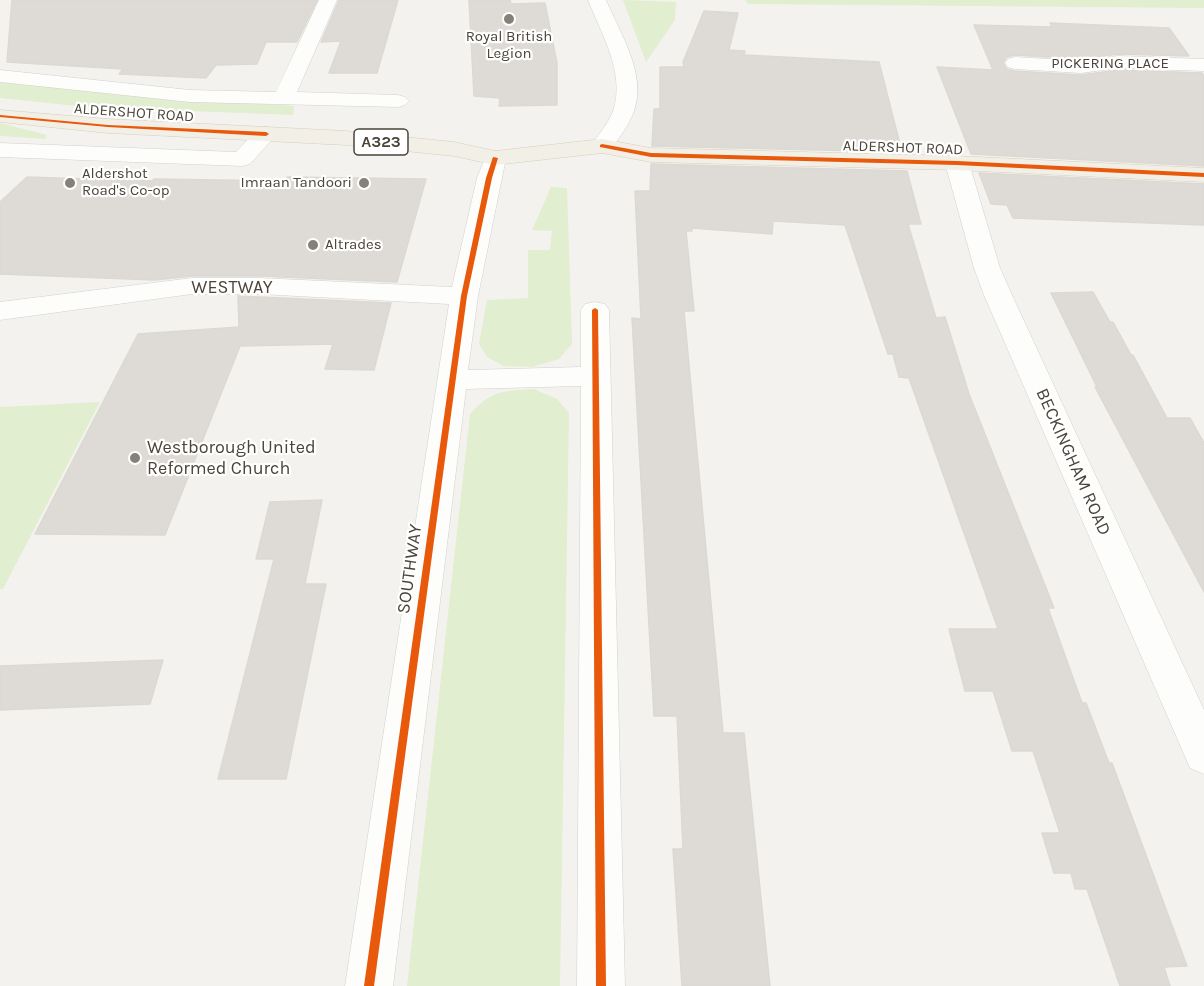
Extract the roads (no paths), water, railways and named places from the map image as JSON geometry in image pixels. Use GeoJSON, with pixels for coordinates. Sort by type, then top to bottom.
{"type":"FeatureCollection","features":[{"type":"Feature","properties":{"kind":"main road","name":"ALDERSHOT ROAD"},"geometry":{"type":"LineString","coordinates":[[0,116],[108,126],[346,138],[454,149],[495,158],[602,146],[651,155],[957,163],[1204,175]]}},
{"type":"Feature","properties":{"kind":"street"},"geometry":{"type":"LineString","coordinates":[[283,100],[328,0]]}},
{"type":"Feature","properties":{"kind":"street"},"geometry":{"type":"LineString","coordinates":[[597,0],[624,70],[628,91],[624,111],[602,146]]}},
{"type":"Feature","properties":{"kind":"street","name":"PICKERING PLACE"},"geometry":{"type":"LineString","coordinates":[[1015,63],[1081,67],[1118,63],[1204,65]]}},
{"type":"Feature","properties":{"kind":"street","name":"ALDERSHOT ROAD"},"geometry":{"type":"LineString","coordinates":[[0,76],[190,96],[398,101]]}},
{"type":"Feature","properties":{"kind":"street"},"geometry":{"type":"LineString","coordinates":[[2,152],[242,159],[266,134]]}},
{"type":"Feature","properties":{"kind":"street","name":"SOUTHWAY"},"geometry":{"type":"LineString","coordinates":[[369,986],[464,296],[495,158]]}},
{"type":"Feature","properties":{"kind":"street","name":"BECKINGHAM ROAD"},"geometry":{"type":"LineString","coordinates":[[957,163],[994,286],[1204,755]]}},
{"type":"Feature","properties":{"kind":"street","name":"WESTWAY"},"geometry":{"type":"LineString","coordinates":[[0,311],[192,286],[260,286],[464,296]]}},
{"type":"Feature","properties":{"kind":"street"},"geometry":{"type":"LineString","coordinates":[[595,310],[601,986]]}},
{"type":"Feature","properties":{"kind":"street"},"geometry":{"type":"LineString","coordinates":[[452,380],[596,376]]}},
{"type":"Feature","properties":{"kind":"place","name":"Royal British Legion"},"geometry":{"type":"Point","coordinates":[509,19]}},
{"type":"Feature","properties":{"kind":"place","name":"Aldershot Road's Co-op"},"geometry":{"type":"Point","coordinates":[70,183]}},
{"type":"Feature","properties":{"kind":"place","name":"Imraan Tandoori"},"geometry":{"type":"Point","coordinates":[364,183]}},
{"type":"Feature","properties":{"kind":"place","name":"Altrades"},"geometry":{"type":"Point","coordinates":[313,245]}},
{"type":"Feature","properties":{"kind":"place","name":"Westborough United Reformed Church"},"geometry":{"type":"Point","coordinates":[135,458]}}]}
